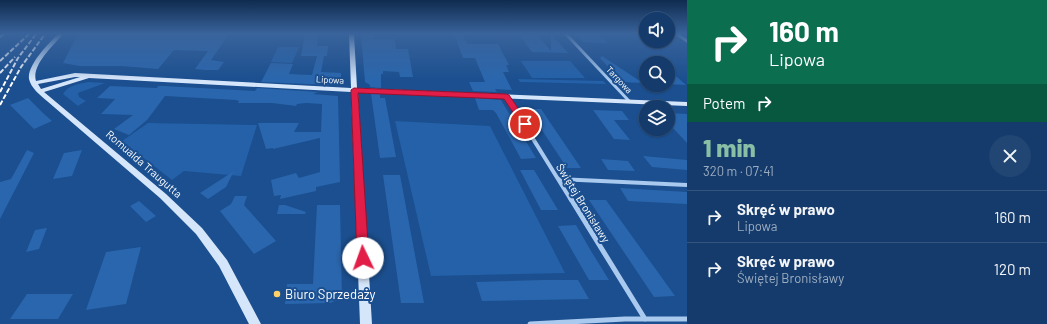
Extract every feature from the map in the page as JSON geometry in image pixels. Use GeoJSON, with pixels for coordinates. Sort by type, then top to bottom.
{"type":"FeatureCollection","features":[{"type":"Feature","properties":{"kind":"street"},"geometry":{"type":"LineString","coordinates":[[34,83],[32,79],[33,71],[48,49]]}},
{"type":"Feature","properties":{"kind":"street"},"geometry":{"type":"LineString","coordinates":[[352,49],[366,324]]}},
{"type":"Feature","properties":{"kind":"street","name":"Targowa"},"geometry":{"type":"LineString","coordinates":[[580,49],[629,101]]}},
{"type":"Feature","properties":{"kind":"street","name":"Lipowa"},"geometry":{"type":"LineString","coordinates":[[34,83],[75,75],[354,90],[687,104]]}},
{"type":"Feature","properties":{"kind":"street","name":"Lipowa"},"geometry":{"type":"LineString","coordinates":[[40,91],[92,76]]}},
{"type":"Feature","properties":{"kind":"street","name":"Romualda Traugutta"},"geometry":{"type":"LineString","coordinates":[[34,83],[40,91],[163,196],[199,231],[223,263],[255,324]]}},
{"type":"Feature","properties":{"kind":"street","name":"Świętej Bronisławy"},"geometry":{"type":"LineString","coordinates":[[506,96],[645,319]]}},
{"type":"Feature","properties":{"kind":"street"},"geometry":{"type":"LineString","coordinates":[[558,179],[687,185]]}},
{"type":"Feature","properties":{"kind":"street"},"geometry":{"type":"LineString","coordinates":[[530,324],[645,319],[672,321],[687,319]]}},
{"type":"Feature","properties":{"kind":"shaded area"},"geometry":{"type":"Polygon","coordinates":[[[277,49],[298,49],[292,63],[271,62],[277,49]]]}},
{"type":"Feature","properties":{"kind":"shaded area"},"geometry":{"type":"Polygon","coordinates":[[[521,61],[570,61],[585,78],[532,78],[521,61]]]}},
{"type":"Feature","properties":{"kind":"shaded area"},"geometry":{"type":"Polygon","coordinates":[[[518,79],[603,81],[606,84],[520,82],[518,79]]]}},
{"type":"Feature","properties":{"kind":"shaded area"},"geometry":{"type":"Polygon","coordinates":[[[88,82],[105,83],[78,93],[79,97],[86,101],[78,106],[63,94],[65,91],[77,84],[88,82]]]}},
{"type":"Feature","properties":{"kind":"shaded area"},"geometry":{"type":"Polygon","coordinates":[[[395,121],[490,126],[565,273],[431,276],[395,121]]]}},
{"type":"Feature","properties":{"kind":"shaded area"},"geometry":{"type":"Polygon","coordinates":[[[148,123],[257,125],[241,176],[184,171],[172,180],[122,141],[148,123]]]}},
{"type":"Feature","properties":{"kind":"building"},"geometry":{"type":"Polygon","coordinates":[[[70,49],[219,49],[211,60],[224,62],[218,70],[195,69],[208,51],[174,50],[158,69],[122,66],[80,66],[63,63],[70,49]]]}},
{"type":"Feature","properties":{"kind":"building"},"geometry":{"type":"Polygon","coordinates":[[[302,49],[328,49],[327,56],[324,56],[321,72],[341,73],[341,81],[332,85],[261,82],[271,63],[293,64],[289,74],[312,75],[317,56],[301,56],[302,49]]]}},
{"type":"Feature","properties":{"kind":"building"},"geometry":{"type":"Polygon","coordinates":[[[362,49],[408,49],[413,77],[400,77],[399,72],[383,71],[383,74],[381,74],[381,88],[370,87],[370,85],[365,82],[362,49]]]}},
{"type":"Feature","properties":{"kind":"building"},"geometry":{"type":"Polygon","coordinates":[[[460,49],[501,49],[509,65],[506,65],[509,72],[503,72],[512,90],[495,89],[497,92],[473,91],[469,82],[485,82],[475,58],[463,58],[460,49]]]}},
{"type":"Feature","properties":{"kind":"building"},"geometry":{"type":"Polygon","coordinates":[[[530,49],[549,49],[551,51],[551,49],[565,49],[568,53],[532,52],[530,49]]]}},
{"type":"Feature","properties":{"kind":"building"},"geometry":{"type":"Polygon","coordinates":[[[602,56],[639,80],[639,83],[622,82],[600,58],[602,56]]]}},
{"type":"Feature","properties":{"kind":"building"},"geometry":{"type":"Polygon","coordinates":[[[675,75],[686,85],[675,84],[675,75]]]}},
{"type":"Feature","properties":{"kind":"building"},"geometry":{"type":"Polygon","coordinates":[[[110,86],[157,88],[158,86],[164,86],[255,91],[257,88],[318,92],[313,94],[338,96],[340,182],[316,187],[316,191],[280,199],[281,195],[274,196],[271,180],[296,173],[299,178],[320,172],[320,138],[273,149],[266,149],[258,123],[299,123],[294,132],[321,132],[322,104],[306,103],[297,104],[296,106],[272,103],[238,103],[239,101],[236,100],[165,96],[147,120],[129,135],[114,129],[133,115],[101,114],[115,99],[97,98],[110,86]]]}},
{"type":"Feature","properties":{"kind":"building"},"geometry":{"type":"Polygon","coordinates":[[[371,94],[380,94],[380,98],[385,98],[396,157],[380,158],[371,94]]]}},
{"type":"Feature","properties":{"kind":"building"},"geometry":{"type":"Polygon","coordinates":[[[28,98],[52,121],[34,129],[10,105],[28,98]]]}},
{"type":"Feature","properties":{"kind":"building"},"geometry":{"type":"Polygon","coordinates":[[[475,98],[501,100],[536,158],[521,159],[496,113],[493,110],[479,110],[475,98]]]}},
{"type":"Feature","properties":{"kind":"building"},"geometry":{"type":"Polygon","coordinates":[[[528,109],[541,109],[581,168],[567,168],[528,109]]]}},
{"type":"Feature","properties":{"kind":"building"},"geometry":{"type":"Polygon","coordinates":[[[593,110],[622,111],[629,120],[614,120],[630,140],[614,139],[593,110]]]}},
{"type":"Feature","properties":{"kind":"building"},"geometry":{"type":"Polygon","coordinates":[[[675,113],[687,114],[687,143],[675,130],[675,113]]]}},
{"type":"Feature","properties":{"kind":"building"},"geometry":{"type":"Polygon","coordinates":[[[27,150],[34,153],[0,219],[0,182],[11,179],[27,150]]]}},
{"type":"Feature","properties":{"kind":"building"},"geometry":{"type":"Polygon","coordinates":[[[82,150],[72,176],[53,179],[64,153],[82,150]]]}},
{"type":"Feature","properties":{"kind":"building"},"geometry":{"type":"Polygon","coordinates":[[[643,156],[687,160],[687,170],[652,167],[643,156]]]}},
{"type":"Feature","properties":{"kind":"building"},"geometry":{"type":"Polygon","coordinates":[[[601,159],[628,161],[635,171],[608,170],[601,159]]]}},
{"type":"Feature","properties":{"kind":"building"},"geometry":{"type":"Polygon","coordinates":[[[520,170],[534,170],[558,210],[541,210],[520,170]]]}},
{"type":"Feature","properties":{"kind":"building"},"geometry":{"type":"Polygon","coordinates":[[[234,171],[226,187],[208,199],[200,193],[234,171]]]}},
{"type":"Feature","properties":{"kind":"building"},"geometry":{"type":"Polygon","coordinates":[[[383,175],[400,175],[424,303],[401,303],[383,175]]]}},
{"type":"Feature","properties":{"kind":"building"},"geometry":{"type":"Polygon","coordinates":[[[620,188],[687,192],[687,204],[628,201],[620,188]]]}},
{"type":"Feature","properties":{"kind":"building"},"geometry":{"type":"Polygon","coordinates":[[[235,196],[247,196],[244,205],[276,241],[254,254],[220,211],[231,204],[235,196]]]}},
{"type":"Feature","properties":{"kind":"building"},"geometry":{"type":"Polygon","coordinates":[[[589,200],[606,200],[675,296],[654,297],[589,200]]]}},
{"type":"Feature","properties":{"kind":"building"},"geometry":{"type":"Polygon","coordinates":[[[139,201],[156,216],[146,222],[130,206],[139,201]]]}},
{"type":"Feature","properties":{"kind":"building"},"geometry":{"type":"Polygon","coordinates":[[[279,205],[285,205],[306,212],[305,214],[277,214],[279,205]]]}},
{"type":"Feature","properties":{"kind":"building"},"geometry":{"type":"Polygon","coordinates":[[[317,205],[340,205],[342,298],[330,303],[285,304],[287,284],[313,284],[317,205]]]}},
{"type":"Feature","properties":{"kind":"building"},"geometry":{"type":"Polygon","coordinates":[[[576,225],[609,280],[589,280],[558,226],[576,225]]]}},
{"type":"Feature","properties":{"kind":"building"},"geometry":{"type":"Polygon","coordinates":[[[47,228],[39,249],[26,252],[35,230],[47,228]]]}},
{"type":"Feature","properties":{"kind":"building"},"geometry":{"type":"Polygon","coordinates":[[[141,247],[126,304],[86,310],[106,252],[141,247]]]}},
{"type":"Feature","properties":{"kind":"building"},"geometry":{"type":"Polygon","coordinates":[[[578,280],[589,299],[482,301],[476,282],[578,280]]]}},
{"type":"Feature","properties":{"kind":"building"},"geometry":{"type":"Polygon","coordinates":[[[27,294],[73,294],[58,319],[10,319],[27,294]]]}},
{"type":"Feature","properties":{"kind":"railway"},"geometry":{"type":"LineString","coordinates":[[0,61],[13,49]]}},
{"type":"Feature","properties":{"kind":"railway"},"geometry":{"type":"LineString","coordinates":[[0,92],[18,58],[25,49]]}},
{"type":"Feature","properties":{"kind":"railway"},"geometry":{"type":"LineString","coordinates":[[0,105],[21,67],[34,49]]}},
{"type":"Feature","properties":{"kind":"railway"},"geometry":{"type":"LineString","coordinates":[[0,73],[15,57]]}},
{"type":"Feature","properties":{"kind":"place","name":"Biuro Sprzedaży"},"geometry":{"type":"Point","coordinates":[277,294]}},
{"type":"Feature","properties":{"kind":"route"},"geometry":{"type":"LineString","coordinates":[[363,258],[354,90],[506,96],[525,124]]}}]}
